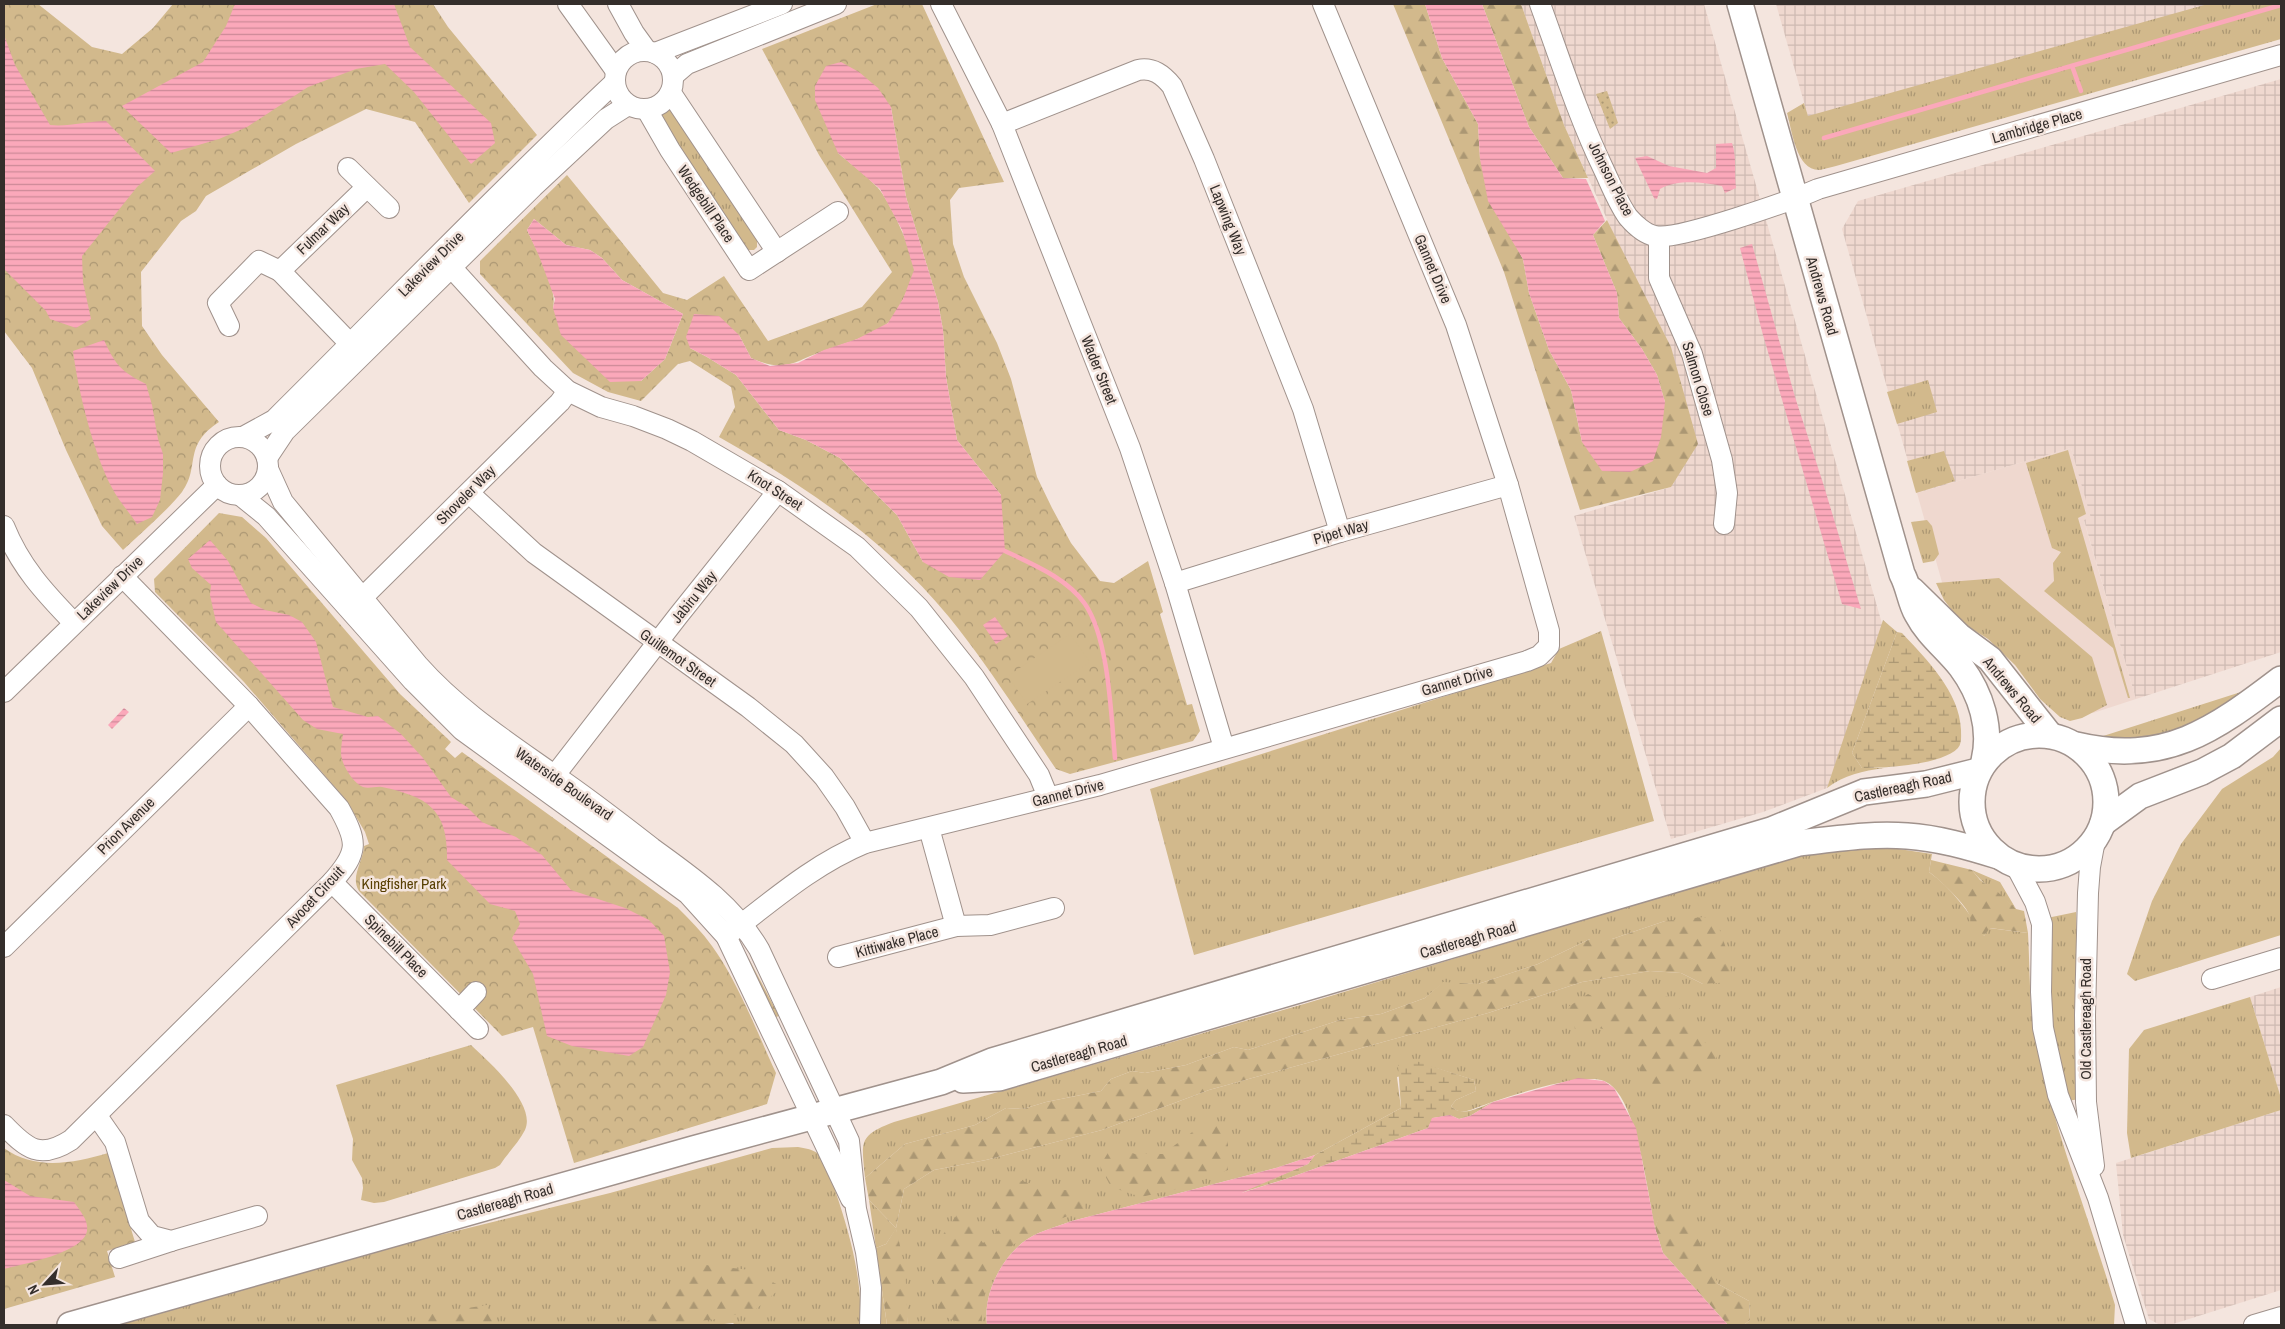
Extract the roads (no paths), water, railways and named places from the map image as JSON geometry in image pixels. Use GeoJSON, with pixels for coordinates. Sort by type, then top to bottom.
{"type":"FeatureCollection","features":[{"type":"Feature","properties":{"kind":"main road","name":"Andrews Road"},"geometry":{"type":"LineString","coordinates":[[1740,4],[1902,574],[1909,586],[1959,636],[1990,660],[2049,734]]}},
{"type":"Feature","properties":{"kind":"main road","name":"Andrews Road"},"geometry":{"type":"LineString","coordinates":[[1909,586],[1916,613],[1931,635],[1961,666],[1976,692],[1986,727],[1988,745],[1981,766]]}},
{"type":"Feature","properties":{"kind":"main road"},"geometry":{"type":"LineString","coordinates":[[2281,679],[2242,709],[2210,730],[2179,743],[2142,751],[2101,751],[2076,745],[2049,734],[2034,734],[2013,739],[1994,750],[1981,766],[1972,789],[1971,808],[1976,826],[1985,842],[2007,861],[2031,869],[2046,869],[2060,866],[2080,856],[2099,831],[2140,796],[2196,774],[2232,756],[2281,719]]}},
{"type":"Feature","properties":{"kind":"main road"},"geometry":{"type":"LineString","coordinates":[[2076,745],[2092,760],[2103,780],[2106,801],[2099,831]]}},
{"type":"Feature","properties":{"kind":"main road","name":"Castlereagh Road"},"geometry":{"type":"LineString","coordinates":[[70,1325],[683,1152],[941,1082],[1001,1058],[1771,830],[1864,792],[1926,784],[1981,766]]}},
{"type":"Feature","properties":{"kind":"main road","name":"Castlereagh Road"},"geometry":{"type":"LineString","coordinates":[[941,1082],[1000,1078],[1799,843],[1884,835],[1909,836],[1968,846],[2007,861]]}},
{"type":"Feature","properties":{"kind":"street"},"geometry":{"type":"LineString","coordinates":[[568,4],[615,77],[617,92],[637,108],[656,107],[665,101],[672,84],[687,64],[836,4]]}},
{"type":"Feature","properties":{"kind":"street"},"geometry":{"type":"LineString","coordinates":[[618,4],[634,33],[651,52],[664,58],[670,66],[672,84],[777,252]]}},
{"type":"Feature","properties":{"kind":"street"},"geometry":{"type":"LineString","coordinates":[[615,77],[628,55],[651,52],[782,4]]}},
{"type":"Feature","properties":{"kind":"street","name":"Wader Street"},"geometry":{"type":"LineString","coordinates":[[941,4],[1002,124],[1130,448],[1175,583],[1224,748]]}},
{"type":"Feature","properties":{"kind":"street","name":"Gannet Drive"},"geometry":{"type":"LineString","coordinates":[[726,936],[804,875],[838,854],[865,843],[1138,774],[1527,661],[1539,656],[1549,646],[1549,631],[1508,485],[1456,325],[1323,4]]}},
{"type":"Feature","properties":{"kind":"street","name":"Johnson Place"},"geometry":{"type":"LineString","coordinates":[[1540,4],[1577,106],[1615,194],[1625,212],[1637,226],[1650,235],[1659,237]]}},
{"type":"Feature","properties":{"kind":"street","name":"Lambridge Place"},"geometry":{"type":"LineString","coordinates":[[1795,200],[1828,186],[2281,55]]}},
{"type":"Feature","properties":{"kind":"street","name":"Lapwing Way"},"geometry":{"type":"LineString","coordinates":[[1002,124],[1146,68],[1157,72],[1172,86],[1204,159],[1303,409],[1340,532]]}},
{"type":"Feature","properties":{"kind":"street","name":"Lakeview Drive"},"geometry":{"type":"LineString","coordinates":[[267,464],[285,430],[356,350],[489,218],[526,167],[615,77]]}},
{"type":"Feature","properties":{"kind":"street","name":"Lakeview Drive"},"geometry":{"type":"LineString","coordinates":[[489,218],[533,187],[606,119],[637,108]]}},
{"type":"Feature","properties":{"kind":"street","name":"Wedgebill Place"},"geometry":{"type":"LineString","coordinates":[[637,108],[670,150],[749,270],[838,212]]}},
{"type":"Feature","properties":{"kind":"street"},"geometry":{"type":"LineString","coordinates":[[348,168],[389,208]]}},
{"type":"Feature","properties":{"kind":"street","name":"Fulmar Way"},"geometry":{"type":"LineString","coordinates":[[280,271],[367,186]]}},
{"type":"Feature","properties":{"kind":"street"},"geometry":{"type":"LineString","coordinates":[[1659,237],[1691,231],[1795,200]]}},
{"type":"Feature","properties":{"kind":"street","name":"Salmon Close"},"geometry":{"type":"LineString","coordinates":[[1659,237],[1659,278],[1692,354],[1722,460],[1727,493],[1724,524]]}},
{"type":"Feature","properties":{"kind":"street"},"geometry":{"type":"LineString","coordinates":[[229,326],[218,303],[258,261],[280,271],[356,350]]}},
{"type":"Feature","properties":{"kind":"street","name":"Knot Street"},"geometry":{"type":"LineString","coordinates":[[446,261],[554,379],[568,391],[601,407],[633,416],[667,429],[778,491],[856,547],[919,608],[974,677],[1040,775],[1048,797]]}},
{"type":"Feature","properties":{"kind":"street","name":"Lakeview Drive"},"geometry":{"type":"LineString","coordinates":[[243,437],[274,420],[356,350]]}},
{"type":"Feature","properties":{"kind":"street","name":"Shoveler Way"},"geometry":{"type":"LineString","coordinates":[[363,597],[469,493],[568,391]]}},
{"type":"Feature","properties":{"kind":"street"},"geometry":{"type":"LineString","coordinates":[[243,437],[258,444],[267,464],[264,480],[257,489],[240,495],[232,494],[217,485],[210,468],[214,451],[227,439],[243,437]]}},
{"type":"Feature","properties":{"kind":"street","name":"Waterside Boulevard"},"geometry":{"type":"LineString","coordinates":[[267,464],[283,502],[439,688],[491,732],[555,776],[705,887],[742,923],[759,949],[824,1114]]}},
{"type":"Feature","properties":{"kind":"street","name":"Lakeview Drive"},"geometry":{"type":"LineString","coordinates":[[4,692],[217,485]]}},
{"type":"Feature","properties":{"kind":"street","name":"Pipet Way"},"geometry":{"type":"LineString","coordinates":[[1175,583],[1340,532],[1508,485]]}},
{"type":"Feature","properties":{"kind":"street","name":"Jabiru Way"},"geometry":{"type":"LineString","coordinates":[[555,776],[778,491]]}},
{"type":"Feature","properties":{"kind":"street","name":"Guillemot Street"},"geometry":{"type":"LineString","coordinates":[[469,493],[534,553],[748,707],[794,744],[824,777],[845,806],[865,843]]}},
{"type":"Feature","properties":{"kind":"street","name":"Waterside Boulevard"},"geometry":{"type":"LineString","coordinates":[[240,495],[266,516],[413,682],[462,730],[688,894],[726,936],[824,1114]]}},
{"type":"Feature","properties":{"kind":"street"},"geometry":{"type":"LineString","coordinates":[[4,526],[22,564],[74,623]]}},
{"type":"Feature","properties":{"kind":"street","name":"Avocet Circuit"},"geometry":{"type":"LineString","coordinates":[[4,1125],[26,1146],[33,1150],[45,1152],[60,1148],[71,1140],[342,872],[351,854],[354,841],[349,826],[339,808],[250,706],[122,576]]}},
{"type":"Feature","properties":{"kind":"street","name":"Prion Avenue"},"geometry":{"type":"LineString","coordinates":[[4,947],[250,706]]}},
{"type":"Feature","properties":{"kind":"street","name":"Kittiwake Place"},"geometry":{"type":"LineString","coordinates":[[929,828],[956,926]]}},
{"type":"Feature","properties":{"kind":"street","name":"Old Castlereagh Road"},"geometry":{"type":"LineString","coordinates":[[2098,1198],[2086,1102],[2085,1015],[2088,892],[2090,866],[2099,831]]}},
{"type":"Feature","properties":{"kind":"street","name":"Old Castlereagh Road"},"geometry":{"type":"LineString","coordinates":[[2007,861],[2035,902],[2042,924],[2041,992],[2043,1028],[2048,1054],[2058,1095],[2098,1198],[2136,1325]]}},
{"type":"Feature","properties":{"kind":"street","name":"Spinebill Place"},"geometry":{"type":"LineString","coordinates":[[332,882],[478,1029]]}},
{"type":"Feature","properties":{"kind":"street","name":"Kittiwake Place"},"geometry":{"type":"LineString","coordinates":[[838,957],[956,926],[990,925],[1054,908]]}},
{"type":"Feature","properties":{"kind":"street"},"geometry":{"type":"LineString","coordinates":[[2212,979],[2281,958]]}},
{"type":"Feature","properties":{"kind":"street"},"geometry":{"type":"LineString","coordinates":[[459,1010],[476,992]]}},
{"type":"Feature","properties":{"kind":"street"},"geometry":{"type":"LineString","coordinates":[[824,1114],[856,1210],[866,1252],[871,1288],[870,1325]]}},
{"type":"Feature","properties":{"kind":"street"},"geometry":{"type":"LineString","coordinates":[[96,1116],[115,1142],[139,1221],[152,1236],[171,1241]]}},
{"type":"Feature","properties":{"kind":"street"},"geometry":{"type":"LineString","coordinates":[[119,1258],[257,1216]]}},
{"type":"Feature","properties":{"kind":"street"},"geometry":{"type":"LineString","coordinates":[[2254,1325],[2281,1317]]}},
{"type":"Feature","properties":{"kind":"waterway"},"geometry":{"type":"LineString","coordinates":[[1824,138],[2281,5]]}},
{"type":"Feature","properties":{"kind":"waterway"},"geometry":{"type":"LineString","coordinates":[[2072,66],[2081,91]]}},
{"type":"Feature","properties":{"kind":"waterway"},"geometry":{"type":"LineString","coordinates":[[1005,551],[1059,579],[1078,595],[1093,619],[1108,678],[1115,758]]}},
{"type":"Feature","properties":{"kind":"park label","name":"Kingfisher Park"},"geometry":{"type":"Point","coordinates":[404,884]}}]}
